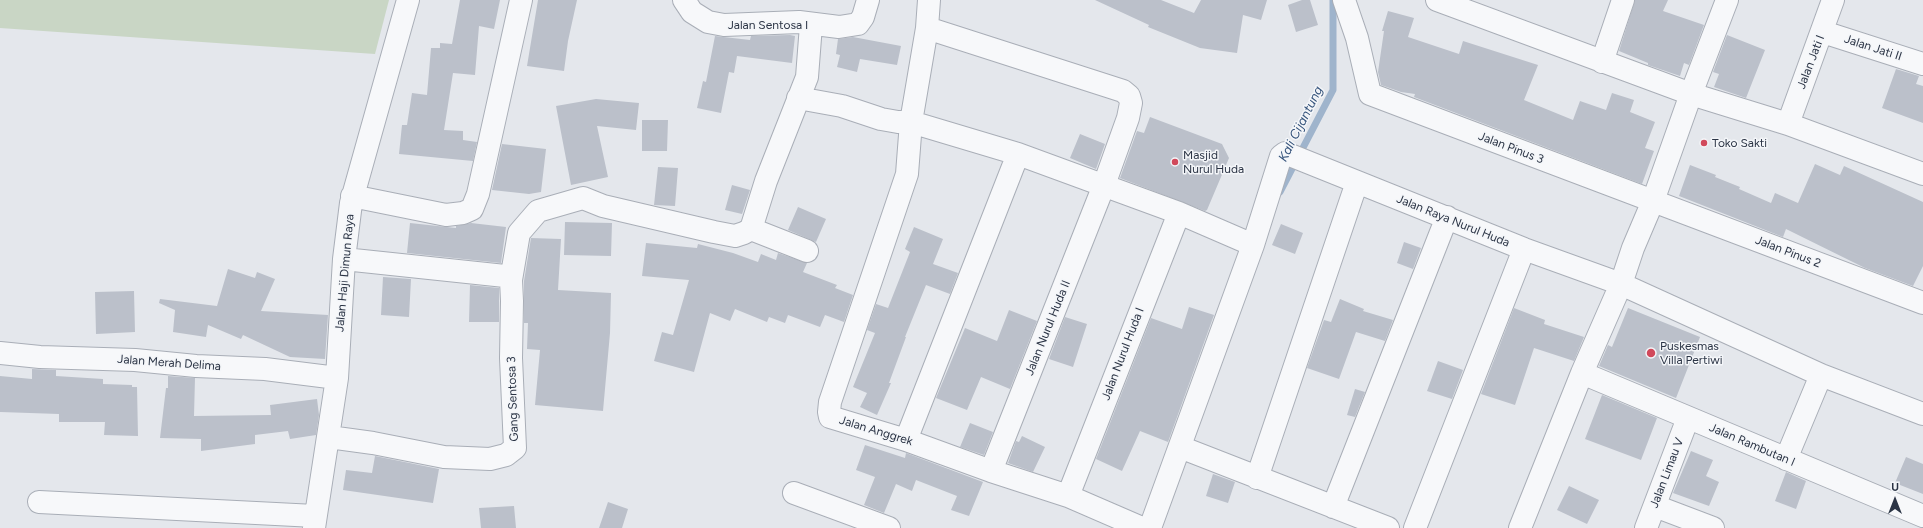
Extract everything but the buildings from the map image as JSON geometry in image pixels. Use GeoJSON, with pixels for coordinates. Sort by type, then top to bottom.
{"type":"FeatureCollection","features":[{"type":"Feature","properties":{"kind":"street","name":"Jalan Haji Dimun Raya"},"geometry":{"type":"LineString","coordinates":[[314,522],[329,437],[337,378],[344,259],[352,196],[408,0]]}},
{"type":"Feature","properties":{"kind":"street"},"geometry":{"type":"LineString","coordinates":[[352,196],[446,215],[463,213],[472,209],[478,194],[521,0]]}},
{"type":"Feature","properties":{"kind":"street","name":"Jalan Sentosa I"},"geometry":{"type":"LineString","coordinates":[[684,0],[692,12],[708,22],[724,25],[799,22],[811,25],[839,27],[858,24],[863,17],[868,0]]}},
{"type":"Feature","properties":{"kind":"street"},"geometry":{"type":"LineString","coordinates":[[897,121],[927,28],[930,0]]}},
{"type":"Feature","properties":{"kind":"street","name":"Jalan Pinus 3"},"geometry":{"type":"LineString","coordinates":[[1344,0],[1356,38],[1369,92],[1378,97],[1654,201]]}},
{"type":"Feature","properties":{"kind":"street"},"geometry":{"type":"LineString","coordinates":[[1437,0],[1691,94],[1788,124],[1923,174]]}},
{"type":"Feature","properties":{"kind":"street"},"geometry":{"type":"LineString","coordinates":[[1602,62],[1623,0]]}},
{"type":"Feature","properties":{"kind":"street"},"geometry":{"type":"LineString","coordinates":[[1520,528],[1582,373],[1620,284],[1633,248],[1654,201],[1691,94],[1727,0]]}},
{"type":"Feature","properties":{"kind":"street","name":"Jalan Jati I"},"geometry":{"type":"LineString","coordinates":[[1788,124],[1834,0]]}},
{"type":"Feature","properties":{"kind":"street"},"geometry":{"type":"LineString","coordinates":[[344,259],[505,276],[509,277],[511,280],[519,233],[533,217],[538,212],[583,198],[603,206],[714,232],[736,236],[744,233],[751,228],[766,181],[807,77],[811,25]]}},
{"type":"Feature","properties":{"kind":"street","name":"Jalan Nurul Huda II"},"geometry":{"type":"LineString","coordinates":[[927,28],[1123,91],[1129,96],[1131,103],[1128,118],[1104,185],[991,471]]}},
{"type":"Feature","properties":{"kind":"street","name":"Jalan Jati II"},"geometry":{"type":"LineString","coordinates":[[1823,32],[1923,64]]}},
{"type":"Feature","properties":{"kind":"street"},"geometry":{"type":"LineString","coordinates":[[798,98],[842,106],[1018,154],[1179,213],[1253,245],[1150,528]]}},
{"type":"Feature","properties":{"kind":"street","name":"Jalan Anggrek"},"geometry":{"type":"LineString","coordinates":[[897,121],[907,174],[833,394],[829,412],[830,417],[906,440],[991,471],[1068,496],[1142,528]]}},
{"type":"Feature","properties":{"kind":"street","name":"Jalan Raya Nurul Huda"},"geometry":{"type":"LineString","coordinates":[[1253,245],[1281,156],[1284,153],[1288,154],[1524,249],[1620,284],[1821,375],[1923,414]]}},
{"type":"Feature","properties":{"kind":"street"},"geometry":{"type":"LineString","coordinates":[[906,440],[1018,154]]}},
{"type":"Feature","properties":{"kind":"street"},"geometry":{"type":"LineString","coordinates":[[1256,478],[1357,182]]}},
{"type":"Feature","properties":{"kind":"street","name":"Jalan Pinus 2"},"geometry":{"type":"LineString","coordinates":[[1654,201],[1923,303]]}},
{"type":"Feature","properties":{"kind":"street","name":"Jalan Nurul Huda I"},"geometry":{"type":"LineString","coordinates":[[1068,496],[1179,213]]}},
{"type":"Feature","properties":{"kind":"street"},"geometry":{"type":"LineString","coordinates":[[1333,507],[1447,217]]}},
{"type":"Feature","properties":{"kind":"street"},"geometry":{"type":"LineString","coordinates":[[751,228],[807,251]]}},
{"type":"Feature","properties":{"kind":"street"},"geometry":{"type":"LineString","coordinates":[[1415,528],[1524,249]]}},
{"type":"Feature","properties":{"kind":"street","name":"Gang Sentosa 3"},"geometry":{"type":"LineString","coordinates":[[329,437],[373,443],[444,457],[490,459],[506,455],[515,448],[511,358],[511,280]]}},
{"type":"Feature","properties":{"kind":"street","name":"Jalan Merah Delima"},"geometry":{"type":"LineString","coordinates":[[0,353],[40,357],[135,360],[196,366],[265,369],[337,378]]}},
{"type":"Feature","properties":{"kind":"street","name":"Jalan Rambutan I"},"geometry":{"type":"LineString","coordinates":[[1582,373],[1923,516]]}},
{"type":"Feature","properties":{"kind":"street"},"geometry":{"type":"LineString","coordinates":[[1786,459],[1821,375]]}},
{"type":"Feature","properties":{"kind":"street","name":"Jalan Limau V"},"geometry":{"type":"LineString","coordinates":[[1646,528],[1688,418]]}},
{"type":"Feature","properties":{"kind":"street"},"geometry":{"type":"LineString","coordinates":[[1180,448],[1388,528]]}},
{"type":"Feature","properties":{"kind":"street"},"geometry":{"type":"LineString","coordinates":[[794,493],[851,521],[889,528]]}},
{"type":"Feature","properties":{"kind":"street"},"geometry":{"type":"LineString","coordinates":[[39,502],[314,522]]}},
{"type":"Feature","properties":{"kind":"street"},"geometry":{"type":"LineString","coordinates":[[1655,506],[1713,528]]}},
{"type":"Feature","properties":{"kind":"green space"},"geometry":{"type":"Polygon","coordinates":[[[0,0],[389,0],[375,54],[0,28],[0,0]]]}},
{"type":"Feature","properties":{"kind":"waterway","name":"Kali Cijantung"},"geometry":{"type":"LineString","coordinates":[[1280,192],[1333,90],[1333,0]]}},
{"type":"Feature","properties":{"kind":"place","name":"Toko Sakti"},"geometry":{"type":"Point","coordinates":[1704,143]}},
{"type":"Feature","properties":{"kind":"place","name":"Masjid Nurul Huda"},"geometry":{"type":"Point","coordinates":[1175,162]}},
{"type":"Feature","properties":{"kind":"place","name":"Puskesmas Villa Pertiwi"},"geometry":{"type":"Point","coordinates":[1651,353]}}]}
